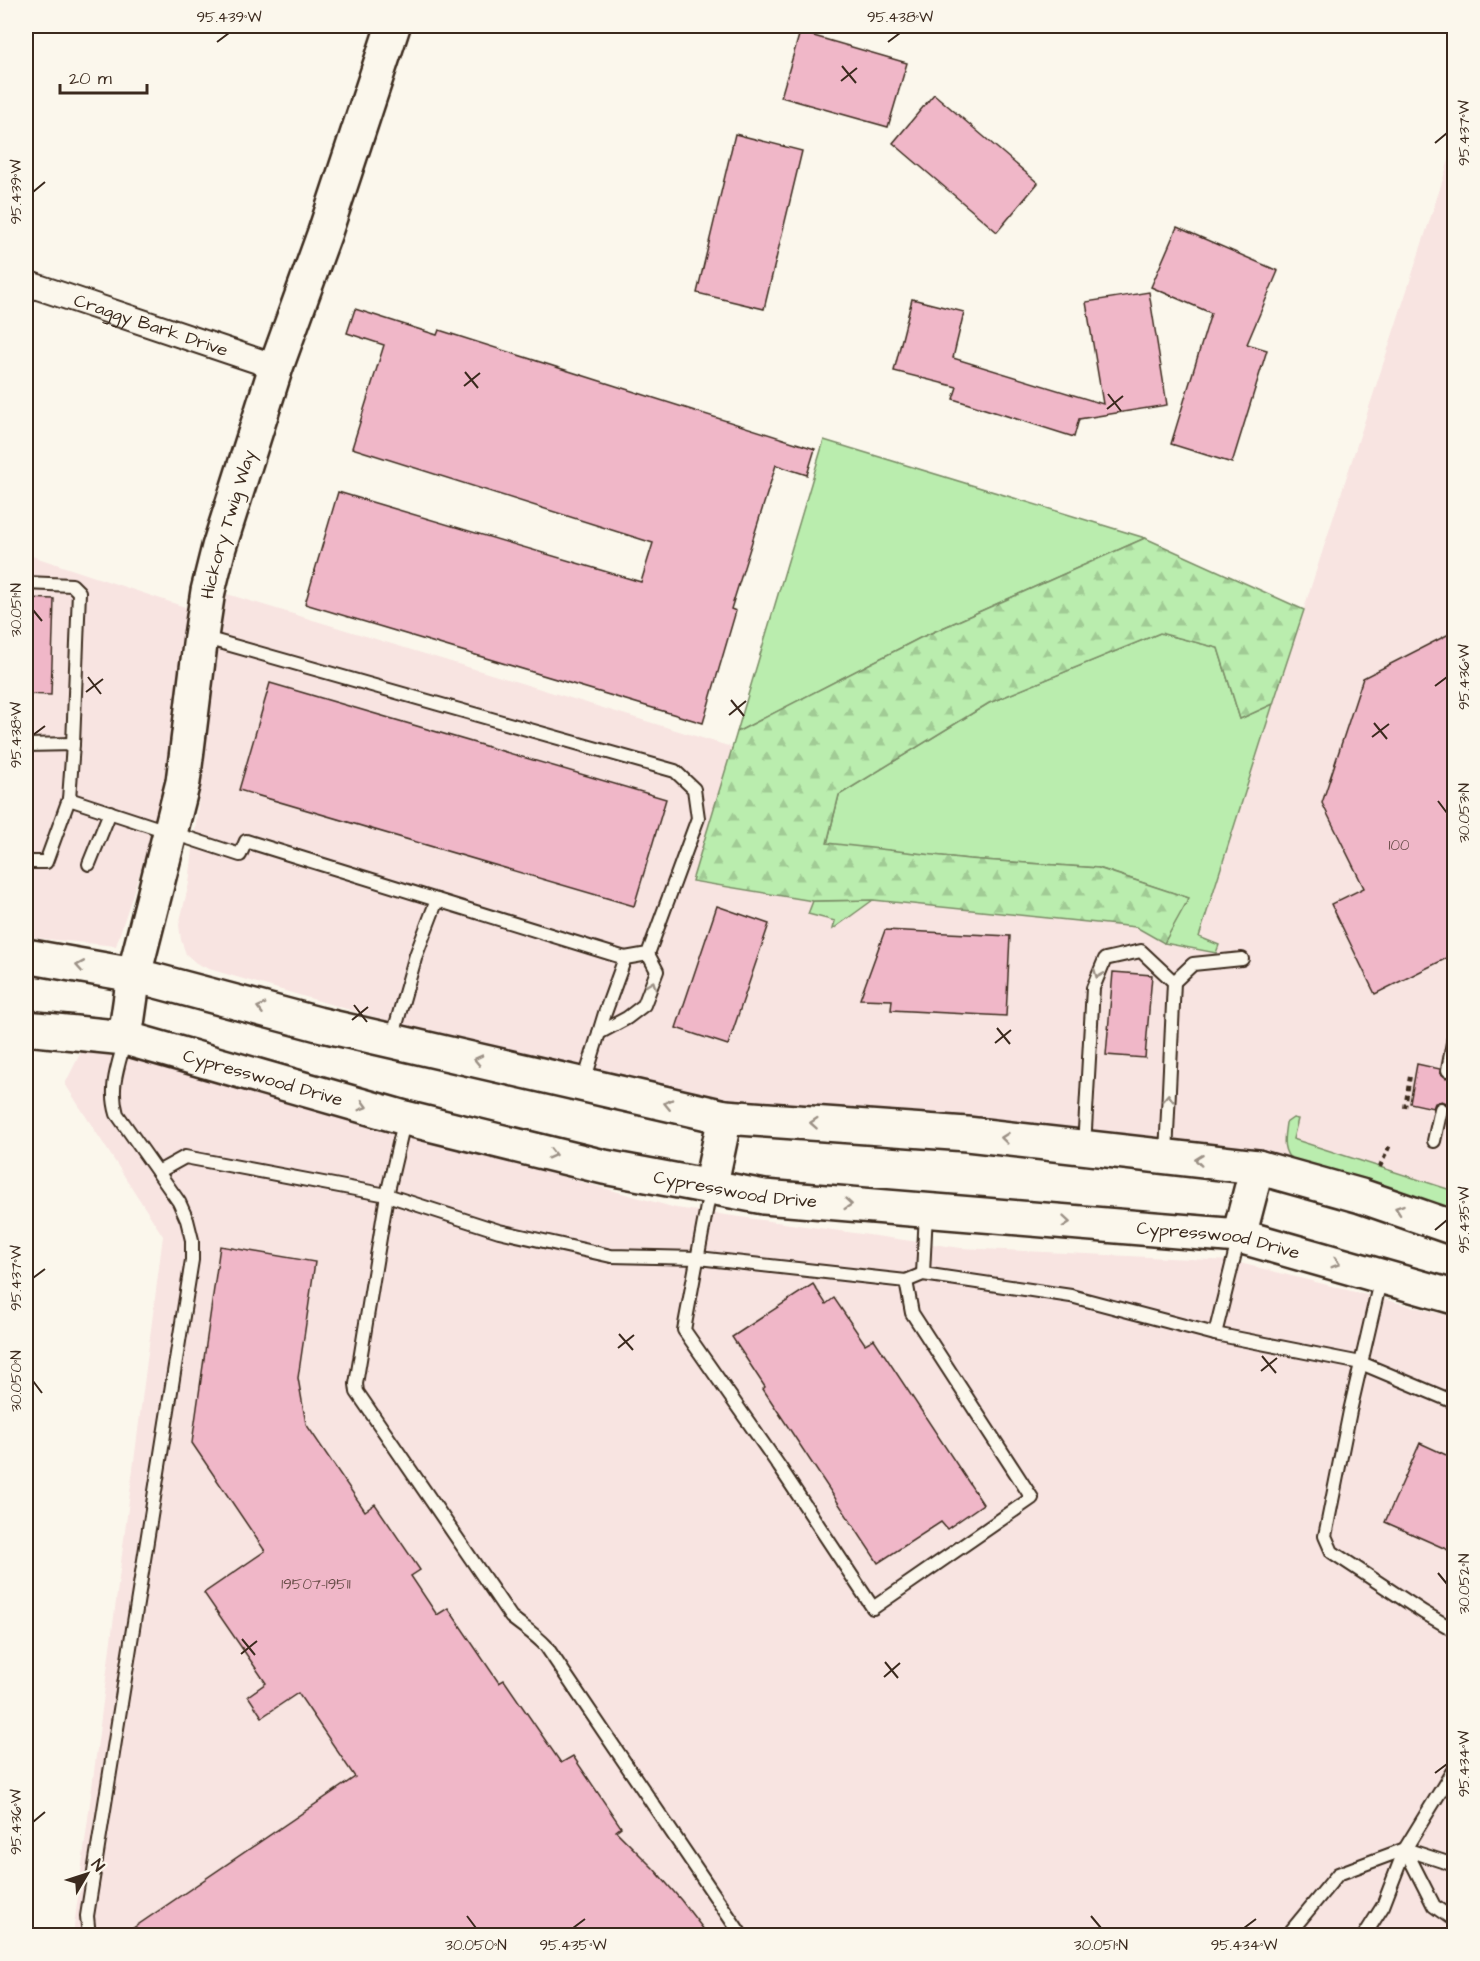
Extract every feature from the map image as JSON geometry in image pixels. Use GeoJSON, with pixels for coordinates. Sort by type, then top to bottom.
{"type":"FeatureCollection","features":[{"type":"Feature","properties":{"kind":"main road","name":"Hickory Twig Way"},"geometry":{"type":"LineString","coordinates":[[125,1038],[134,975],[183,782],[201,636],[208,591],[219,547],[276,367],[325,232],[393,26]]}},
{"type":"Feature","properties":{"kind":"main road"},"geometry":{"type":"LineString","coordinates":[[26,956],[134,975],[318,1023],[725,1117],[967,1134],[1257,1167],[1361,1196],[1455,1228]]}},
{"type":"Feature","properties":{"kind":"main road","name":"Cypresswood Drive"},"geometry":{"type":"LineString","coordinates":[[26,1028],[125,1038],[405,1118],[604,1167],[710,1188],[764,1197],[1239,1236],[1455,1297]]}},
{"type":"Feature","properties":{"kind":"main road"},"geometry":{"type":"LineString","coordinates":[[710,1188],[725,1117]]}},
{"type":"Feature","properties":{"kind":"main road"},"geometry":{"type":"LineString","coordinates":[[1239,1236],[1257,1167]]}},
{"type":"Feature","properties":{"kind":"street","name":"Craggy Bark Drive"},"geometry":{"type":"LineString","coordinates":[[26,283],[276,367]]}},
{"type":"Feature","properties":{"kind":"lane"},"geometry":{"type":"LineString","coordinates":[[26,583],[72,585],[80,592],[69,799],[46,862],[26,862]]}},
{"type":"Feature","properties":{"kind":"lane"},"geometry":{"type":"LineString","coordinates":[[201,636],[675,771],[694,789],[698,818],[648,954],[657,971],[644,1005],[599,1034]]}},
{"type":"Feature","properties":{"kind":"lane"},"geometry":{"type":"LineString","coordinates":[[26,745],[73,744]]}},
{"type":"Feature","properties":{"kind":"lane"},"geometry":{"type":"LineString","coordinates":[[69,799],[240,855],[246,841],[625,958],[648,954]]}},
{"type":"Feature","properties":{"kind":"lane"},"geometry":{"type":"LineString","coordinates":[[89,864],[110,812]]}},
{"type":"Feature","properties":{"kind":"lane"},"geometry":{"type":"LineString","coordinates":[[392,1040],[416,955],[437,900]]}},
{"type":"Feature","properties":{"kind":"lane"},"geometry":{"type":"LineString","coordinates":[[1084,1147],[1093,988],[1104,958],[1141,951],[1174,982]]}},
{"type":"Feature","properties":{"kind":"lane"},"geometry":{"type":"LineString","coordinates":[[583,1084],[625,958]]}},
{"type":"Feature","properties":{"kind":"lane"},"geometry":{"type":"LineString","coordinates":[[1166,1156],[1174,982],[1193,964],[1242,959]]}},
{"type":"Feature","properties":{"kind":"lane"},"geometry":{"type":"LineString","coordinates":[[1448,1070],[1455,1037]]}},
{"type":"Feature","properties":{"kind":"lane"},"geometry":{"type":"LineString","coordinates":[[89,1935],[87,1916],[192,1260],[192,1240],[187,1220],[178,1202],[117,1114],[113,1100],[114,1078],[125,1038]]}},
{"type":"Feature","properties":{"kind":"lane"},"geometry":{"type":"LineString","coordinates":[[1434,1141],[1441,1109]]}},
{"type":"Feature","properties":{"kind":"lane"},"geometry":{"type":"LineString","coordinates":[[405,1118],[387,1195],[358,1373],[357,1392],[511,1617],[522,1627],[535,1634],[546,1646],[742,1935]]}},
{"type":"Feature","properties":{"kind":"lane"},"geometry":{"type":"LineString","coordinates":[[158,1172],[184,1157],[387,1195],[499,1231],[611,1256],[698,1258],[906,1281],[922,1274],[1071,1296],[1215,1334],[1361,1363],[1455,1402]]}},
{"type":"Feature","properties":{"kind":"lane"},"geometry":{"type":"LineString","coordinates":[[710,1188],[684,1330],[873,1608],[1032,1498],[912,1313],[906,1281]]}},
{"type":"Feature","properties":{"kind":"lane"},"geometry":{"type":"LineString","coordinates":[[922,1274],[926,1210]]}},
{"type":"Feature","properties":{"kind":"lane"},"geometry":{"type":"LineString","coordinates":[[1215,1334],[1239,1236]]}},
{"type":"Feature","properties":{"kind":"lane"},"geometry":{"type":"LineString","coordinates":[[1381,1276],[1325,1536],[1332,1552],[1423,1612],[1455,1630]]}},
{"type":"Feature","properties":{"kind":"lane"},"geometry":{"type":"LineString","coordinates":[[1364,1935],[1383,1906],[1405,1849],[1455,1769]]}},
{"type":"Feature","properties":{"kind":"lane"},"geometry":{"type":"LineString","coordinates":[[1405,1849],[1434,1906],[1455,1920]]}},
{"type":"Feature","properties":{"kind":"lane"},"geometry":{"type":"LineString","coordinates":[[1287,1935],[1338,1874],[1405,1849],[1455,1865]]}},
{"type":"Feature","properties":{"kind":"path"},"geometry":{"type":"LineString","coordinates":[[1405,1108],[1410,1076]]}},
{"type":"Feature","properties":{"kind":"path"},"geometry":{"type":"LineString","coordinates":[[1380,1167],[1390,1145]]}},
{"type":"Feature","properties":{"kind":"shaded area"},"geometry":{"type":"Polygon","coordinates":[[[1454,145],[1454,1209],[1370,1183],[676,1092],[509,1056],[209,969],[196,963],[186,954],[179,925],[189,883],[212,686],[227,594],[738,749],[705,862],[1090,897],[1273,704],[1454,145]]]}},
{"type":"Feature","properties":{"kind":"shaded area"},"geometry":{"type":"Polygon","coordinates":[[[26,554],[188,608],[168,785],[116,946],[26,937],[26,554]]]}},
{"type":"Feature","properties":{"kind":"shaded area"},"geometry":{"type":"Polygon","coordinates":[[[85,1044],[676,1208],[961,1248],[1232,1261],[1454,1317],[1454,1935],[73,1935],[163,1236],[65,1084],[85,1044]]]}},
{"type":"Feature","properties":{"kind":"green space"},"geometry":{"type":"Polygon","coordinates":[[[824,440],[1145,538],[920,638],[737,732],[824,440]]]}},
{"type":"Feature","properties":{"kind":"green space"},"geometry":{"type":"Polygon","coordinates":[[[1145,538],[1304,610],[1273,704],[1240,719],[1218,648],[1160,633],[989,703],[839,795],[827,843],[969,859],[1098,868],[1189,898],[1164,943],[1136,927],[873,900],[813,901],[692,881],[737,732],[920,638],[1145,538]]]}},
{"type":"Feature","properties":{"kind":"green space"},"geometry":{"type":"Polygon","coordinates":[[[1160,633],[1218,648],[1240,719],[1273,704],[1199,937],[1219,945],[1216,953],[1164,943],[1188,898],[1099,868],[969,859],[827,844],[839,795],[989,703],[1160,633]]]}},
{"type":"Feature","properties":{"kind":"green space"},"geometry":{"type":"Polygon","coordinates":[[[873,900],[833,929],[835,921],[808,914],[813,901],[873,900]]]}},
{"type":"Feature","properties":{"kind":"green space"},"geometry":{"type":"Polygon","coordinates":[[[1293,1118],[1298,1119],[1293,1139],[1454,1191],[1454,1209],[1293,1162],[1285,1148],[1284,1139],[1286,1123],[1293,1118]]]}},
{"type":"Feature","properties":{"kind":"building"},"geometry":{"type":"Polygon","coordinates":[[[800,32],[907,63],[888,127],[781,97],[800,32]]]}},
{"type":"Feature","properties":{"kind":"building"},"geometry":{"type":"Polygon","coordinates":[[[934,94],[1038,183],[997,232],[893,143],[934,94]]]}},
{"type":"Feature","properties":{"kind":"building"},"geometry":{"type":"Polygon","coordinates":[[[735,134],[802,151],[764,309],[697,293],[735,134]]]}},
{"type":"Feature","properties":{"kind":"building"},"geometry":{"type":"Polygon","coordinates":[[[1177,227],[1278,271],[1247,344],[1267,350],[1232,463],[1171,444],[1211,313],[1151,287],[1177,227]]]}},
{"type":"Feature","properties":{"kind":"building"},"geometry":{"type":"Polygon","coordinates":[[[1149,292],[1167,405],[1079,419],[1074,437],[953,399],[957,387],[894,371],[912,299],[964,312],[953,358],[1103,404],[1086,302],[1149,292]]]}},
{"type":"Feature","properties":{"kind":"building"},"geometry":{"type":"Polygon","coordinates":[[[355,309],[437,335],[439,330],[815,449],[807,475],[776,465],[731,609],[736,611],[703,723],[305,604],[338,492],[641,582],[653,543],[352,448],[384,345],[347,333],[355,309]]]}},
{"type":"Feature","properties":{"kind":"building"},"geometry":{"type":"Polygon","coordinates":[[[26,598],[54,599],[51,695],[26,694],[26,598]]]}},
{"type":"Feature","properties":{"kind":"building"},"geometry":{"type":"Polygon","coordinates":[[[1455,631],[1455,954],[1375,994],[1331,904],[1364,888],[1322,803],[1363,678],[1455,631]]]}},
{"type":"Feature","properties":{"kind":"building"},"geometry":{"type":"Polygon","coordinates":[[[270,683],[666,799],[634,906],[239,790],[270,683]]]}},
{"type":"Feature","properties":{"kind":"building"},"geometry":{"type":"Polygon","coordinates":[[[717,906],[769,924],[728,1045],[676,1028],[717,906]]]}},
{"type":"Feature","properties":{"kind":"building"},"geometry":{"type":"Polygon","coordinates":[[[885,930],[1010,936],[1006,1016],[891,1010],[892,1000],[860,999],[885,930]]]}},
{"type":"Feature","properties":{"kind":"building"},"geometry":{"type":"Polygon","coordinates":[[[1113,972],[1152,975],[1145,1058],[1106,1055],[1113,972]]]}},
{"type":"Feature","properties":{"kind":"building"},"geometry":{"type":"Polygon","coordinates":[[[1417,1064],[1440,1069],[1440,1073],[1446,1078],[1455,1075],[1455,1112],[1449,1111],[1447,1103],[1442,1101],[1435,1103],[1433,1108],[1410,1103],[1417,1064]]]}},
{"type":"Feature","properties":{"kind":"building"},"geometry":{"type":"Polygon","coordinates":[[[220,1246],[315,1262],[298,1378],[306,1424],[365,1511],[375,1504],[420,1570],[411,1576],[437,1615],[448,1608],[499,1683],[504,1680],[561,1763],[573,1756],[621,1827],[616,1831],[654,1869],[708,1935],[123,1935],[355,1777],[298,1693],[262,1717],[248,1696],[266,1683],[204,1593],[265,1551],[192,1443],[220,1246]]]}},
{"type":"Feature","properties":{"kind":"building"},"geometry":{"type":"Polygon","coordinates":[[[813,1284],[826,1304],[834,1298],[865,1344],[874,1339],[983,1504],[947,1529],[941,1522],[878,1563],[763,1389],[765,1387],[732,1337],[813,1284]]]}},
{"type":"Feature","properties":{"kind":"building"},"geometry":{"type":"Polygon","coordinates":[[[1420,1443],[1455,1459],[1455,1553],[1385,1522],[1420,1443]]]}}]}
